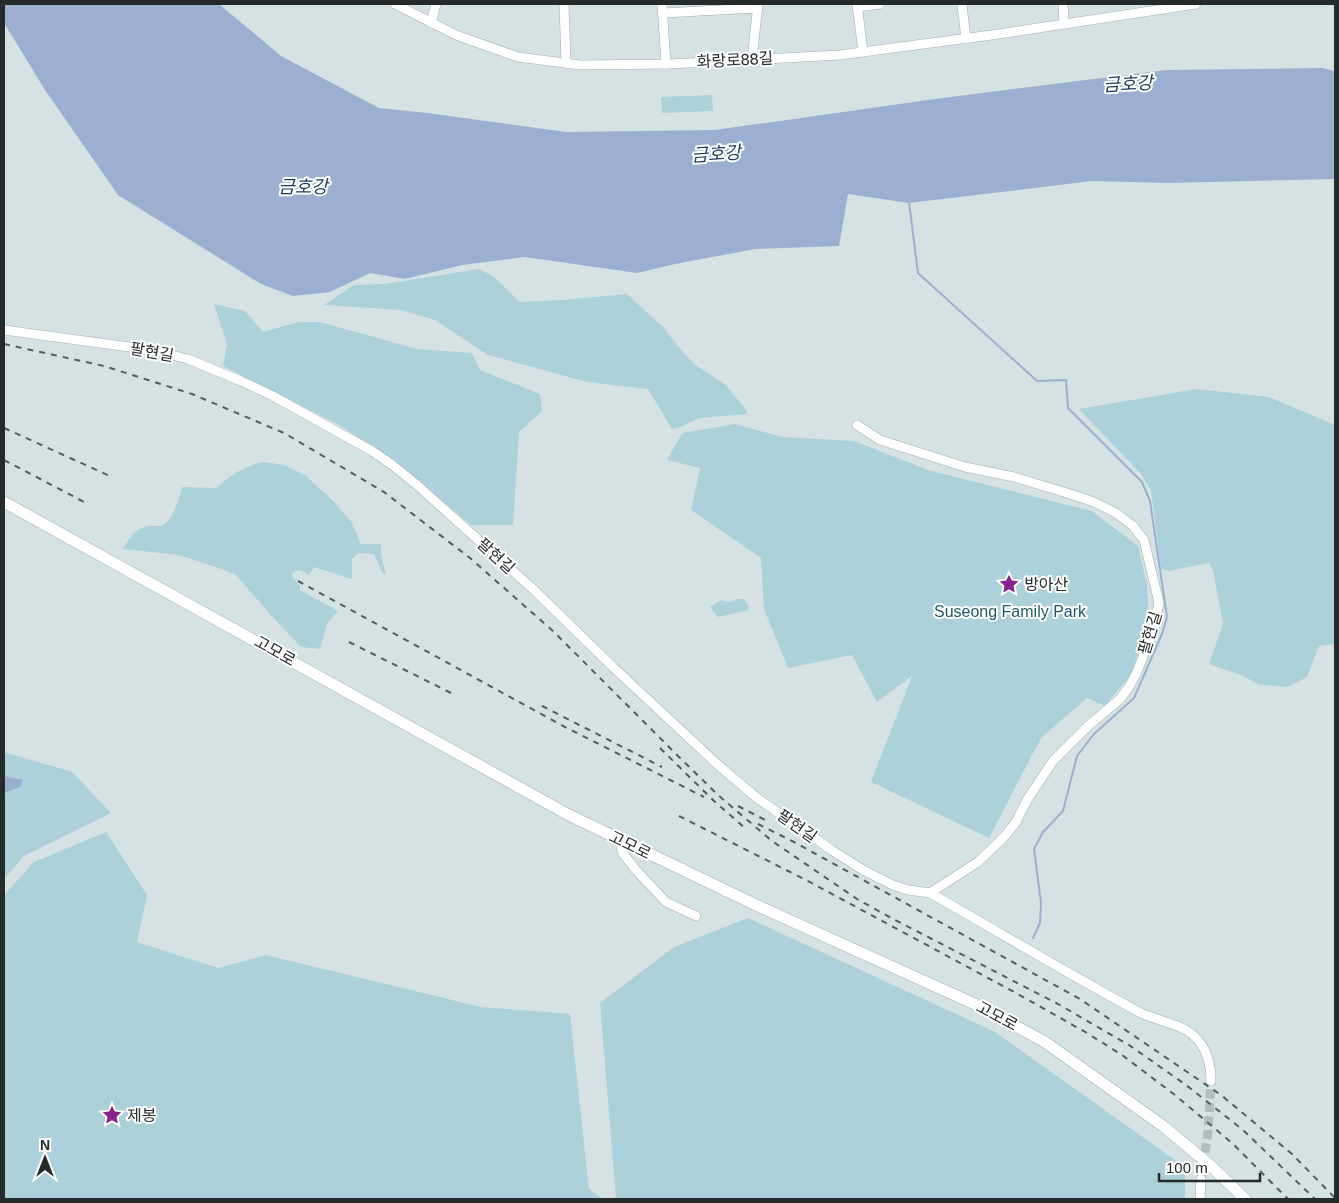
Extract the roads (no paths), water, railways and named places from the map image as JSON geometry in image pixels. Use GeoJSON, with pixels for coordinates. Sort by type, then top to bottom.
{"type":"FeatureCollection","features":[{"type":"Feature","properties":{"kind":"main road","name":"고모로"},"geometry":{"type":"LineString","coordinates":[[4,502],[569,815],[756,905],[979,1006],[1045,1042],[1164,1126],[1211,1166],[1245,1199]]}},
{"type":"Feature","properties":{"kind":"street","name":"화랑로88길"},"geometry":{"type":"LineString","coordinates":[[395,4],[456,35],[518,57],[580,65],[666,64],[840,55],[1196,4]]}},
{"type":"Feature","properties":{"kind":"street"},"geometry":{"type":"LineString","coordinates":[[431,23],[436,4]]}},
{"type":"Feature","properties":{"kind":"street"},"geometry":{"type":"LineString","coordinates":[[564,4],[566,63]]}},
{"type":"Feature","properties":{"kind":"street"},"geometry":{"type":"LineString","coordinates":[[662,4],[666,64]]}},
{"type":"Feature","properties":{"kind":"street"},"geometry":{"type":"LineString","coordinates":[[863,52],[857,5],[880,4]]}},
{"type":"Feature","properties":{"kind":"street"},"geometry":{"type":"LineString","coordinates":[[962,4],[966,38]]}},
{"type":"Feature","properties":{"kind":"street"},"geometry":{"type":"LineString","coordinates":[[1063,4],[1064,24]]}},
{"type":"Feature","properties":{"kind":"street"},"geometry":{"type":"LineString","coordinates":[[663,14],[758,6],[752,60]]}},
{"type":"Feature","properties":{"kind":"street","name":"팔현길"},"geometry":{"type":"LineString","coordinates":[[4,330],[152,350],[188,359],[257,388],[372,451],[417,485],[534,589],[613,667],[717,764],[757,798],[863,870],[901,887],[930,893],[1141,1013],[1192,1035],[1200,1042],[1206,1053],[1210,1064],[1211,1081]]}},
{"type":"Feature","properties":{"kind":"street","name":"팔현길"},"geometry":{"type":"LineString","coordinates":[[857,425],[880,440],[965,468],[1014,477],[1067,493],[1094,502],[1116,513],[1132,526],[1144,540],[1159,604],[1154,628],[1137,672],[1120,699],[1088,726],[1053,761],[1027,800],[1016,822],[996,845],[978,862],[930,893]]}},
{"type":"Feature","properties":{"kind":"street"},"geometry":{"type":"LineString","coordinates":[[620,840],[622,852],[666,902],[696,916]]}},
{"type":"Feature","properties":{"kind":"street"},"geometry":{"type":"LineString","coordinates":[[1200,1199],[1201,1179]]}},
{"type":"Feature","properties":{"kind":"water","name":"금호강"},"geometry":{"type":"Polygon","coordinates":[[[4,4],[219,4],[281,56],[379,108],[566,132],[715,130],[935,99],[1166,70],[1322,68],[1335,71],[1335,179],[1168,183],[1092,181],[909,203],[848,194],[839,246],[755,249],[637,273],[525,257],[462,265],[405,279],[370,273],[330,292],[293,296],[261,284],[118,195],[45,90],[4,23],[4,4]]]}},
{"type":"Feature","properties":{"kind":"water"},"geometry":{"type":"Polygon","coordinates":[[[4,776],[23,780],[20,787],[4,793],[4,776]]]}},
{"type":"Feature","properties":{"kind":"waterway"},"geometry":{"type":"LineString","coordinates":[[909,202],[918,273],[1037,381],[1066,380],[1068,408],[1142,482],[1150,501],[1167,617],[1162,634],[1134,698],[1094,734],[1077,756],[1063,811],[1043,832],[1034,849],[1041,903],[1040,923],[1033,938]]}},
{"type":"Feature","properties":{"kind":"tunnel"},"geometry":{"type":"LineString","coordinates":[[1201,1179],[1208,1132],[1211,1081]]}},
{"type":"Feature","properties":{"kind":"railway"},"geometry":{"type":"LineString","coordinates":[[4,344],[104,366],[192,394],[284,433],[384,492],[470,558],[553,631],[718,795],[772,841],[857,899],[1058,1004],[1129,1045],[1186,1085],[1243,1130],[1315,1199]]}},
{"type":"Feature","properties":{"kind":"railway"},"geometry":{"type":"LineString","coordinates":[[4,428],[112,477]]}},
{"type":"Feature","properties":{"kind":"railway"},"geometry":{"type":"LineString","coordinates":[[4,460],[86,503]]}},
{"type":"Feature","properties":{"kind":"railway"},"geometry":{"type":"LineString","coordinates":[[298,581],[565,727],[704,797]]}},
{"type":"Feature","properties":{"kind":"railway"},"geometry":{"type":"LineString","coordinates":[[349,642],[455,695]]}},
{"type":"Feature","properties":{"kind":"railway"},"geometry":{"type":"LineString","coordinates":[[542,706],[662,767]]}},
{"type":"Feature","properties":{"kind":"railway"},"geometry":{"type":"LineString","coordinates":[[660,748],[714,801],[745,828]]}},
{"type":"Feature","properties":{"kind":"railway"},"geometry":{"type":"LineString","coordinates":[[738,806],[769,822]]}},
{"type":"Feature","properties":{"kind":"railway"},"geometry":{"type":"LineString","coordinates":[[679,816],[806,880],[1016,993],[1122,1055],[1175,1095],[1232,1143],[1288,1199]]}},
{"type":"Feature","properties":{"kind":"railway"},"geometry":{"type":"LineString","coordinates":[[758,824],[1080,999],[1221,1095],[1292,1154],[1335,1198]]}},
{"type":"Feature","properties":{"kind":"place","name":"방아산"},"geometry":{"type":"Point","coordinates":[1009,584]}},
{"type":"Feature","properties":{"kind":"place","name":"제봉"},"geometry":{"type":"Point","coordinates":[112,1115]}},
{"type":"Feature","properties":{"kind":"park label","name":"Suseong Family Park"},"geometry":{"type":"Point","coordinates":[1010,611]}}]}
